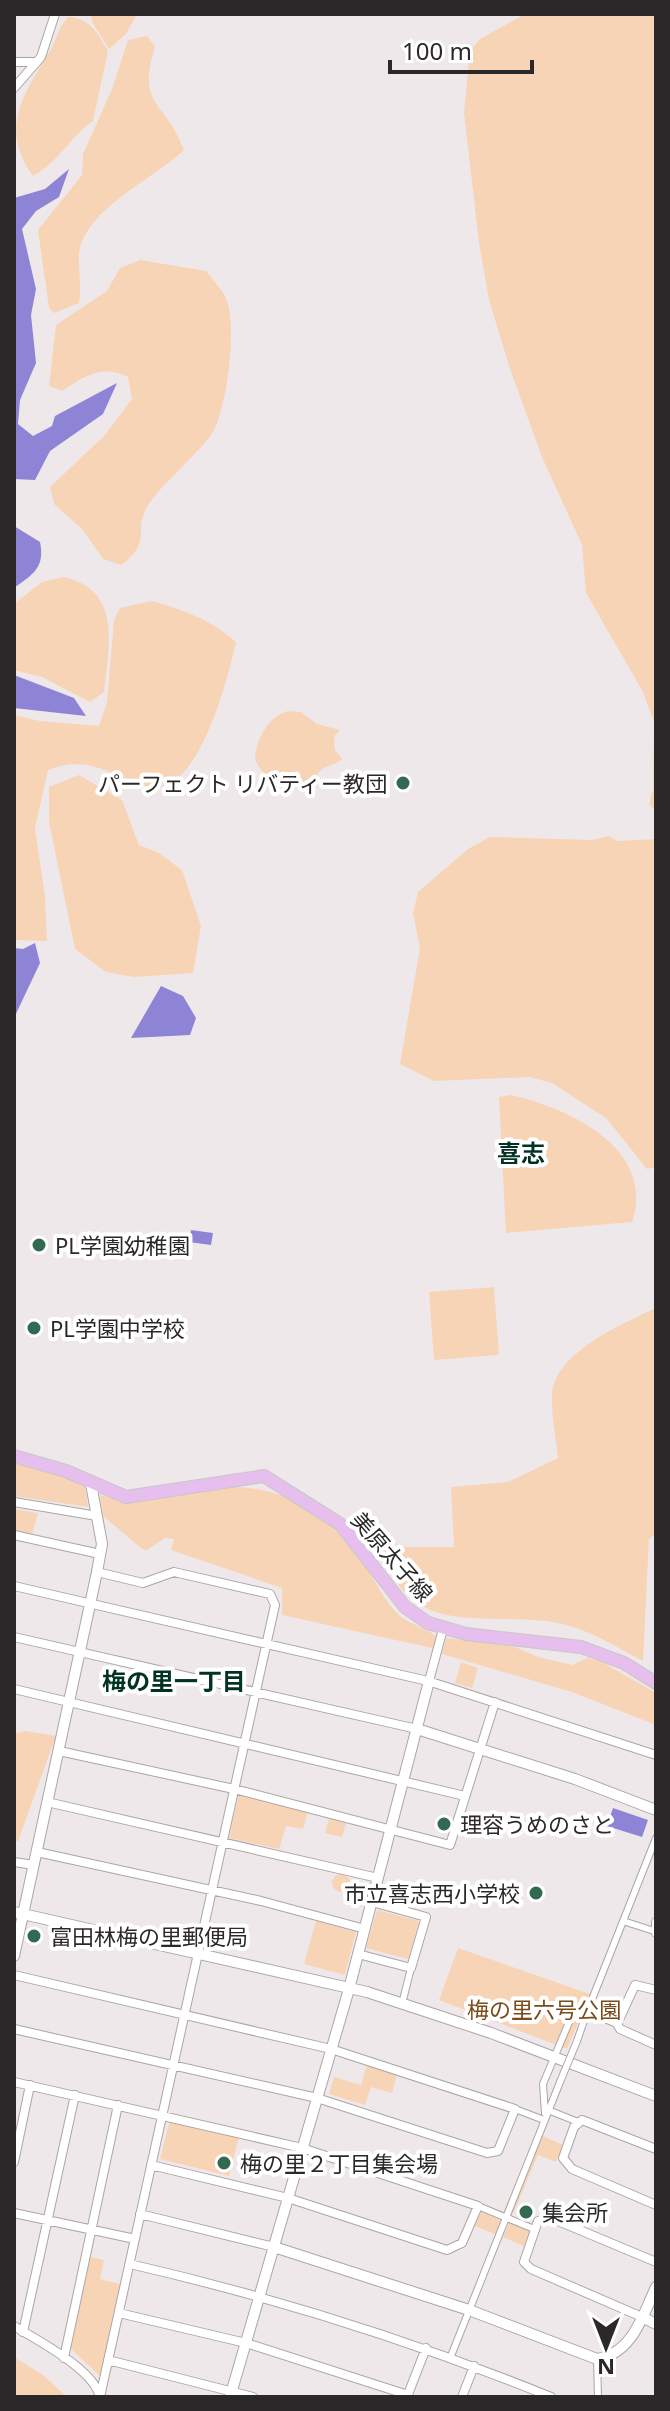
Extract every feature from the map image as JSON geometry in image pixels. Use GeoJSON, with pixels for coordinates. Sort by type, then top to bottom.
{"type":"FeatureCollection","features":[{"type":"Feature","properties":{"kind":"main road","name":"美原太子線"},"geometry":{"type":"LineString","coordinates":[[14,1456],[139,1498],[264,1476],[340,1524],[405,1607],[443,1629],[581,1647],[624,1663],[656,1683]]}},
{"type":"Feature","properties":{"kind":"street"},"geometry":{"type":"LineString","coordinates":[[14,88],[46,48],[55,14]]}},
{"type":"Feature","properties":{"kind":"street"},"geometry":{"type":"LineString","coordinates":[[14,62],[36,62]]}},
{"type":"Feature","properties":{"kind":"street"},"geometry":{"type":"LineString","coordinates":[[14,1956],[19,1913],[37,1852],[100,1554],[91,1484]]}},
{"type":"Feature","properties":{"kind":"street"},"geometry":{"type":"LineString","coordinates":[[14,1502],[97,1516]]}},
{"type":"Feature","properties":{"kind":"street"},"geometry":{"type":"LineString","coordinates":[[14,1535],[100,1554]]}},
{"type":"Feature","properties":{"kind":"street"},"geometry":{"type":"LineString","coordinates":[[97,1572],[143,1583],[174,1572],[270,1594],[275,1605],[100,2397]]}},
{"type":"Feature","properties":{"kind":"street"},"geometry":{"type":"LineString","coordinates":[[14,1586],[429,1681],[656,1755]]}},
{"type":"Feature","properties":{"kind":"street"},"geometry":{"type":"LineString","coordinates":[[231,2394],[349,1989],[443,1629]]}},
{"type":"Feature","properties":{"kind":"street"},"geometry":{"type":"LineString","coordinates":[[14,1637],[417,1729],[656,1810]]}},
{"type":"Feature","properties":{"kind":"street"},"geometry":{"type":"LineString","coordinates":[[14,1689],[465,1796]]}},
{"type":"Feature","properties":{"kind":"street"},"geometry":{"type":"LineString","coordinates":[[59,1751],[234,1789],[450,1845],[495,1702]]}},
{"type":"Feature","properties":{"kind":"street"},"geometry":{"type":"LineString","coordinates":[[47,1802],[378,1878]]}},
{"type":"Feature","properties":{"kind":"street"},"geometry":{"type":"LineString","coordinates":[[451,2356],[656,1838]]}},
{"type":"Feature","properties":{"kind":"street"},"geometry":{"type":"LineString","coordinates":[[37,1852],[365,1929]]}},
{"type":"Feature","properties":{"kind":"street"},"geometry":{"type":"LineString","coordinates":[[14,1862],[34,1865]]}},
{"type":"Feature","properties":{"kind":"street"},"geometry":{"type":"LineString","coordinates":[[372,1902],[426,1917],[402,2004]]}},
{"type":"Feature","properties":{"kind":"street"},"geometry":{"type":"LineString","coordinates":[[19,1913],[198,1952],[402,2004],[656,2096]]}},
{"type":"Feature","properties":{"kind":"street"},"geometry":{"type":"LineString","coordinates":[[623,1921],[655,1929]]}},
{"type":"Feature","properties":{"kind":"street"},"geometry":{"type":"LineString","coordinates":[[358,1954],[411,1968]]}},
{"type":"Feature","properties":{"kind":"street"},"geometry":{"type":"LineString","coordinates":[[14,1975],[331,2049],[515,2109],[578,2122],[588,2121],[656,2149]]}},
{"type":"Feature","properties":{"kind":"street"},"geometry":{"type":"LineString","coordinates":[[617,2024],[635,1985],[656,1990]]}},
{"type":"Feature","properties":{"kind":"street"},"geometry":{"type":"LineString","coordinates":[[546,2116],[543,2084],[575,2008],[617,2024],[620,2029],[656,2045]]}},
{"type":"Feature","properties":{"kind":"street"},"geometry":{"type":"LineString","coordinates":[[14,2029],[317,2098],[491,2154],[499,2148],[515,2109]]}},
{"type":"Feature","properties":{"kind":"street"},"geometry":{"type":"LineString","coordinates":[[14,2082],[302,2148],[478,2206],[534,2229]]}},
{"type":"Feature","properties":{"kind":"street"},"geometry":{"type":"LineString","coordinates":[[14,2162],[30,2085]]}},
{"type":"Feature","properties":{"kind":"street"},"geometry":{"type":"LineString","coordinates":[[23,2332],[75,2095]]}},
{"type":"Feature","properties":{"kind":"street"},"geometry":{"type":"LineString","coordinates":[[64,2358],[118,2105]]}},
{"type":"Feature","properties":{"kind":"street"},"geometry":{"type":"LineString","coordinates":[[578,2122],[564,2154],[567,2166],[656,2205]]}},
{"type":"Feature","properties":{"kind":"street"},"geometry":{"type":"LineString","coordinates":[[151,2165],[288,2198],[447,2250],[462,2243],[478,2206]]}},
{"type":"Feature","properties":{"kind":"street"},"geometry":{"type":"LineString","coordinates":[[14,2213],[135,2239]]}},
{"type":"Feature","properties":{"kind":"street"},"geometry":{"type":"LineString","coordinates":[[140,2214],[274,2247],[469,2310],[597,2359],[615,2354],[627,2344],[656,2287]]}},
{"type":"Feature","properties":{"kind":"street"},"geometry":{"type":"LineString","coordinates":[[656,2262],[551,2218],[538,2221],[524,2262],[531,2269],[656,2324]]}},
{"type":"Feature","properties":{"kind":"street"},"geometry":{"type":"LineString","coordinates":[[130,2264],[260,2294],[451,2356],[551,2397]]}},
{"type":"Feature","properties":{"kind":"street"},"geometry":{"type":"LineString","coordinates":[[119,2313],[246,2343],[408,2396],[426,2348]]}},
{"type":"Feature","properties":{"kind":"street"},"geometry":{"type":"LineString","coordinates":[[14,2326],[64,2358],[97,2386],[100,2397]]}},
{"type":"Feature","properties":{"kind":"street"},"geometry":{"type":"LineString","coordinates":[[597,2359],[598,2397]]}},
{"type":"Feature","properties":{"kind":"street"},"geometry":{"type":"LineString","coordinates":[[108,2360],[231,2394],[253,2397]]}},
{"type":"Feature","properties":{"kind":"street"},"geometry":{"type":"LineString","coordinates":[[462,2397],[474,2366]]}},
{"type":"Feature","properties":{"kind":"green space"},"geometry":{"type":"Polygon","coordinates":[[[91,14],[137,14],[126,34],[109,49],[92,22],[91,14]]]}},
{"type":"Feature","properties":{"kind":"green space"},"geometry":{"type":"Polygon","coordinates":[[[525,14],[656,14],[656,811],[649,805],[653,790],[654,722],[643,692],[586,593],[582,545],[542,457],[511,372],[489,300],[479,243],[464,113],[470,51],[480,39],[525,14]]]}},
{"type":"Feature","properties":{"kind":"green space"},"geometry":{"type":"Polygon","coordinates":[[[68,17],[88,23],[108,51],[93,121],[50,164],[33,176],[18,144],[18,114],[30,85],[68,17]]]}},
{"type":"Feature","properties":{"kind":"green space"},"geometry":{"type":"Polygon","coordinates":[[[147,36],[155,47],[150,67],[151,93],[177,133],[184,150],[97,219],[86,233],[80,248],[79,303],[54,313],[49,308],[38,230],[82,175],[83,154],[112,89],[128,40],[147,36]]]}},
{"type":"Feature","properties":{"kind":"green space"},"geometry":{"type":"Polygon","coordinates":[[[140,260],[206,271],[227,301],[231,347],[227,384],[215,428],[147,507],[137,550],[121,565],[103,559],[82,529],[54,504],[50,487],[105,435],[132,399],[128,377],[102,372],[62,391],[49,386],[56,325],[107,291],[120,268],[140,260]]]}},
{"type":"Feature","properties":{"kind":"green space"},"geometry":{"type":"Polygon","coordinates":[[[63,577],[82,583],[95,593],[108,621],[104,692],[90,702],[42,677],[14,670],[14,604],[42,582],[63,577]]]}},
{"type":"Feature","properties":{"kind":"green space"},"geometry":{"type":"Polygon","coordinates":[[[152,601],[197,617],[236,642],[208,733],[181,775],[165,786],[147,786],[87,765],[75,764],[48,770],[35,828],[45,897],[47,941],[14,940],[14,715],[40,721],[99,726],[107,702],[114,620],[120,608],[152,601]]]}},
{"type":"Feature","properties":{"kind":"green space"},"geometry":{"type":"Polygon","coordinates":[[[288,711],[301,712],[317,724],[340,730],[334,737],[335,750],[342,759],[322,769],[310,784],[299,787],[283,786],[269,778],[255,759],[264,730],[275,718],[288,711]]]}},
{"type":"Feature","properties":{"kind":"green space"},"geometry":{"type":"Polygon","coordinates":[[[79,775],[122,800],[139,845],[159,853],[182,870],[201,926],[193,973],[134,977],[106,972],[75,949],[49,822],[49,787],[79,775]]]}},
{"type":"Feature","properties":{"kind":"green space"},"geometry":{"type":"Polygon","coordinates":[[[609,836],[617,841],[656,839],[656,1167],[647,1169],[606,1118],[552,1083],[530,1077],[434,1081],[400,1064],[420,948],[413,913],[418,892],[468,849],[490,837],[592,840],[609,836]]]}},
{"type":"Feature","properties":{"kind":"green space"},"geometry":{"type":"Polygon","coordinates":[[[511,1095],[558,1110],[581,1122],[603,1136],[620,1153],[632,1173],[636,1196],[632,1222],[506,1233],[499,1097],[511,1095]]]}},
{"type":"Feature","properties":{"kind":"green space"},"geometry":{"type":"Polygon","coordinates":[[[494,1287],[499,1355],[434,1360],[429,1292],[494,1287]]]}},
{"type":"Feature","properties":{"kind":"green space"},"geometry":{"type":"Polygon","coordinates":[[[656,1308],[656,1533],[649,1539],[643,1661],[570,1626],[542,1621],[458,1617],[434,1611],[412,1599],[395,1579],[383,1547],[454,1547],[451,1487],[508,1482],[558,1458],[552,1396],[555,1381],[564,1366],[592,1342],[656,1308]]]}},
{"type":"Feature","properties":{"kind":"green space"},"geometry":{"type":"Polygon","coordinates":[[[14,1461],[66,1475],[85,1486],[88,1507],[14,1496],[14,1461]]]}},
{"type":"Feature","properties":{"kind":"green space"},"geometry":{"type":"Polygon","coordinates":[[[235,1487],[291,1499],[324,1519],[351,1545],[395,1611],[438,1639],[432,1648],[282,1615],[282,1588],[171,1550],[174,1539],[165,1538],[147,1550],[142,1549],[103,1516],[100,1495],[132,1503],[235,1487]]]}},
{"type":"Feature","properties":{"kind":"green space"},"geometry":{"type":"Polygon","coordinates":[[[14,1509],[38,1513],[32,1535],[14,1531],[14,1509]]]}},
{"type":"Feature","properties":{"kind":"green space"},"geometry":{"type":"Polygon","coordinates":[[[446,1638],[513,1646],[538,1657],[572,1665],[587,1658],[602,1662],[656,1693],[656,1725],[572,1692],[442,1654],[446,1638]]]}},
{"type":"Feature","properties":{"kind":"green space"},"geometry":{"type":"Polygon","coordinates":[[[461,1662],[478,1668],[472,1688],[455,1683],[461,1662]]]}},
{"type":"Feature","properties":{"kind":"green space"},"geometry":{"type":"Polygon","coordinates":[[[25,1731],[56,1736],[18,1841],[14,1841],[14,1734],[25,1731]]]}},
{"type":"Feature","properties":{"kind":"green space"},"geometry":{"type":"Polygon","coordinates":[[[239,1794],[308,1811],[303,1829],[286,1826],[279,1849],[229,1838],[239,1794]]]}},
{"type":"Feature","properties":{"kind":"green space"},"geometry":{"type":"Polygon","coordinates":[[[330,1816],[347,1820],[342,1837],[325,1833],[330,1816]]]}},
{"type":"Feature","properties":{"kind":"green space"},"geometry":{"type":"Polygon","coordinates":[[[341,1874],[350,1883],[341,1892],[332,1883],[341,1874]]]}},
{"type":"Feature","properties":{"kind":"green space"},"geometry":{"type":"Polygon","coordinates":[[[377,1910],[419,1921],[408,1959],[366,1948],[377,1910]]]}},
{"type":"Feature","properties":{"kind":"green space"},"geometry":{"type":"Polygon","coordinates":[[[316,1921],[356,1932],[345,1975],[304,1964],[316,1921]]]}},
{"type":"Feature","properties":{"kind":"green space","name":"梅の里六号公園"},"geometry":{"type":"Polygon","coordinates":[[[458,1948],[590,1994],[567,2049],[439,2000],[458,1948]]]}},
{"type":"Feature","properties":{"kind":"green space"},"geometry":{"type":"Polygon","coordinates":[[[367,2065],[397,2074],[392,2093],[371,2087],[365,2105],[329,2094],[334,2077],[361,2085],[367,2065]]]}},
{"type":"Feature","properties":{"kind":"green space"},"geometry":{"type":"Polygon","coordinates":[[[170,2120],[239,2137],[229,2176],[160,2159],[170,2120]]]}},
{"type":"Feature","properties":{"kind":"green space"},"geometry":{"type":"Polygon","coordinates":[[[536,2133],[563,2145],[556,2162],[538,2155],[513,2214],[504,2210],[536,2133]]]}},
{"type":"Feature","properties":{"kind":"green space"},"geometry":{"type":"Polygon","coordinates":[[[481,2212],[503,2220],[497,2235],[475,2226],[481,2212]]]}},
{"type":"Feature","properties":{"kind":"green space"},"geometry":{"type":"Polygon","coordinates":[[[510,2221],[531,2230],[524,2246],[503,2237],[510,2221]]]}},
{"type":"Feature","properties":{"kind":"green space"},"geometry":{"type":"Polygon","coordinates":[[[90,2257],[104,2260],[100,2279],[120,2284],[100,2376],[71,2349],[90,2257]]]}},
{"type":"Feature","properties":{"kind":"green space"},"geometry":{"type":"Polygon","coordinates":[[[14,2357],[43,2375],[67,2397],[14,2397],[14,2357]]]}},
{"type":"Feature","properties":{"kind":"shaded area"},"geometry":{"type":"Polygon","coordinates":[[[69,169],[59,197],[36,211],[22,229],[36,289],[31,315],[36,363],[20,400],[18,424],[33,436],[52,426],[55,416],[117,383],[103,414],[50,451],[35,480],[14,479],[14,198],[45,189],[69,169]]]}},
{"type":"Feature","properties":{"kind":"shaded area"},"geometry":{"type":"Polygon","coordinates":[[[14,526],[40,542],[41,558],[36,569],[14,588],[14,526]]]}},
{"type":"Feature","properties":{"kind":"shaded area"},"geometry":{"type":"Polygon","coordinates":[[[14,675],[74,698],[86,716],[14,708],[14,675]]]}},
{"type":"Feature","properties":{"kind":"shaded area"},"geometry":{"type":"Polygon","coordinates":[[[35,943],[40,963],[14,1018],[14,948],[23,949],[35,943]]]}},
{"type":"Feature","properties":{"kind":"shaded area"},"geometry":{"type":"Polygon","coordinates":[[[161,986],[183,996],[196,1018],[190,1035],[131,1038],[161,986]]]}},
{"type":"Feature","properties":{"kind":"shaded area"},"geometry":{"type":"Polygon","coordinates":[[[191,1230],[213,1233],[211,1245],[189,1242],[191,1230]]]}},
{"type":"Feature","properties":{"kind":"shaded area"},"geometry":{"type":"Polygon","coordinates":[[[613,1808],[648,1820],[642,1837],[607,1826],[613,1808]]]}},
{"type":"Feature","properties":{"kind":"place","name":"パーフェクト リバティー教団"},"geometry":{"type":"Point","coordinates":[403,783]}},
{"type":"Feature","properties":{"kind":"place","name":"PL学園幼稚園"},"geometry":{"type":"Point","coordinates":[39,1245]}},
{"type":"Feature","properties":{"kind":"place","name":"PL学園中学校"},"geometry":{"type":"Point","coordinates":[34,1328]}},
{"type":"Feature","properties":{"kind":"place","name":"理容うめのさと"},"geometry":{"type":"Point","coordinates":[444,1824]}},
{"type":"Feature","properties":{"kind":"place","name":"市立喜志西小学校"},"geometry":{"type":"Point","coordinates":[536,1893]}},
{"type":"Feature","properties":{"kind":"place","name":"富田林梅の里郵便局"},"geometry":{"type":"Point","coordinates":[34,1936]}},
{"type":"Feature","properties":{"kind":"place","name":"梅の里２丁目集会場"},"geometry":{"type":"Point","coordinates":[224,2163]}},
{"type":"Feature","properties":{"kind":"place","name":"集会所"},"geometry":{"type":"Point","coordinates":[526,2212]}},
{"type":"Feature","properties":{"kind":"district","name":"喜志"},"geometry":{"type":"Point","coordinates":[521,1152]}},
{"type":"Feature","properties":{"kind":"district","name":"梅の里一丁目"},"geometry":{"type":"Point","coordinates":[174,1680]}}]}
